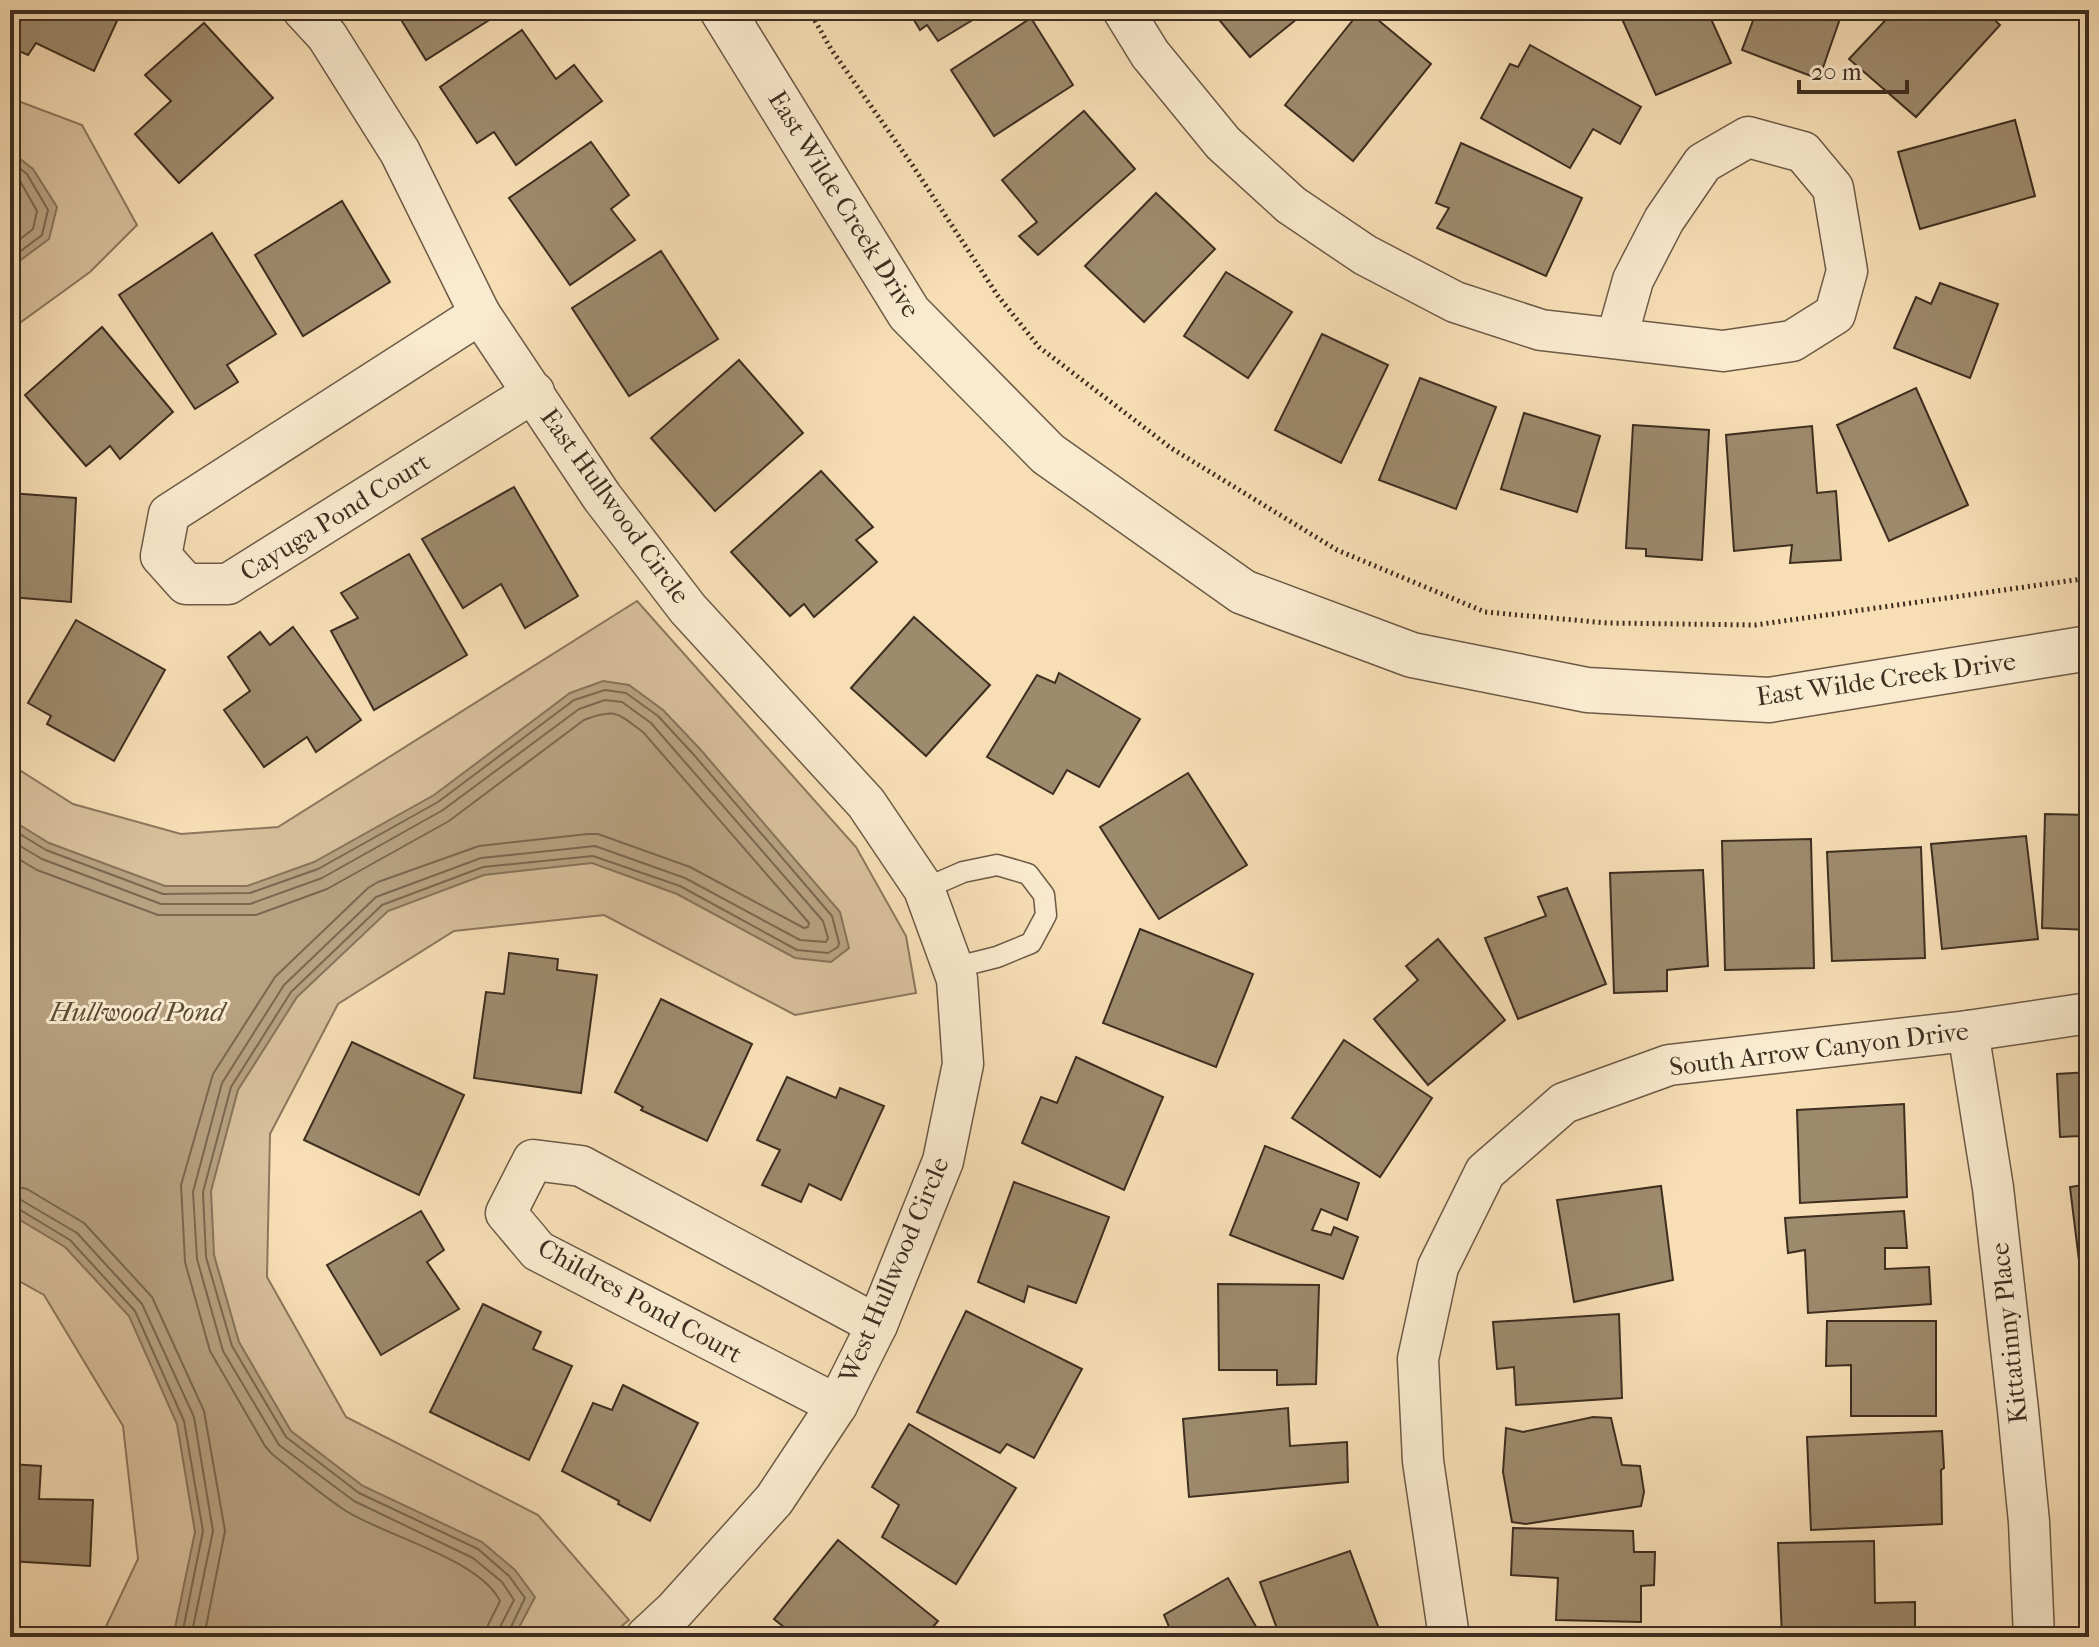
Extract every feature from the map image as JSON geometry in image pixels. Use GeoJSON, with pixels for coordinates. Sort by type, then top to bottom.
{"type":"FeatureCollection","features":[{"type":"Feature","properties":{"kind":"street","name":"East Hullwood Circle"},"geometry":{"type":"LineString","coordinates":[[303,10],[327,36],[400,152],[480,314],[602,497],[688,609],[866,803],[924,889],[955,973]]}},
{"type":"Feature","properties":{"kind":"street","name":"East Wilde Creek Drive"},"geometry":{"type":"LineString","coordinates":[[722,10],[909,313],[1048,454],[1243,592],[1412,655],[1587,690],[1769,700],[2089,648]]}},
{"type":"Feature","properties":{"kind":"street"},"geometry":{"type":"LineString","coordinates":[[1123,10],[1150,54],[1223,143],[1291,205],[1365,255],[1455,302],[1541,330],[1723,351],[1792,341],[1835,314],[1847,271],[1833,188],[1803,152],[1748,137],[1703,163],[1664,220],[1633,280],[1617,337]]}},
{"type":"Feature","properties":{"kind":"street","name":"Cayuga Pond Court"},"geometry":{"type":"LineString","coordinates":[[480,314],[169,514],[161,556],[186,584],[228,584],[534,392]]}},
{"type":"Feature","properties":{"kind":"street","name":"West Hullwood Circle"},"geometry":{"type":"LineString","coordinates":[[646,1637],[675,1610],[774,1500],[837,1405],[877,1325],[943,1161],[963,1064],[955,973]]}},
{"type":"Feature","properties":{"kind":"street","name":"South Arrow Canyon Drive"},"geometry":{"type":"LineString","coordinates":[[1449,1637],[1423,1461],[1418,1359],[1438,1267],[1485,1172],[1564,1103],[1669,1065],[1968,1031],[2089,1013]]}},
{"type":"Feature","properties":{"kind":"street","name":"Kittatinny Place"},"geometry":{"type":"LineString","coordinates":[[1968,1031],[1993,1188],[2016,1396],[2029,1522],[2034,1637]]}},
{"type":"Feature","properties":{"kind":"street","name":"Childres Pond Court"},"geometry":{"type":"LineString","coordinates":[[837,1405],[538,1251],[506,1213],[533,1160],[581,1166],[877,1325]]}},
{"type":"Feature","properties":{"kind":"lane"},"geometry":{"type":"LineString","coordinates":[[924,889],[963,872],[997,865],[1028,874],[1044,895],[1046,915],[1031,943],[955,973]]}},
{"type":"Feature","properties":{"kind":"path"},"geometry":{"type":"LineString","coordinates":[[809,10],[831,49],[998,296],[1039,347],[1171,448],[1337,550],[1485,612],[1607,623],[1755,625],[2089,578]]}},
{"type":"Feature","properties":{"kind":"shaded area"},"geometry":{"type":"Polygon","coordinates":[[[10,98],[82,125],[137,225],[90,272],[10,330],[10,98]]]}},
{"type":"Feature","properties":{"kind":"shaded area","name":"Hullwood Pond"},"geometry":{"type":"Polygon","coordinates":[[[637,601],[856,847],[906,936],[916,993],[795,1015],[604,915],[454,931],[338,1004],[270,1134],[267,1277],[346,1417],[538,1515],[629,1620],[608,1637],[101,1637],[138,1559],[123,1426],[44,1295],[10,1276],[10,764],[73,804],[181,834],[278,827],[637,601]]]}},
{"type":"Feature","properties":{"kind":"water"},"geometry":{"type":"Polygon","coordinates":[[[10,151],[33,169],[57,207],[49,239],[10,268],[10,151]]]}},
{"type":"Feature","properties":{"kind":"water","name":"Hullwood Pond"},"geometry":{"type":"Polygon","coordinates":[[[603,681],[629,685],[663,710],[700,749],[840,912],[849,948],[831,962],[795,958],[677,894],[592,863],[484,875],[388,911],[297,997],[238,1090],[211,1191],[214,1255],[239,1342],[291,1431],[363,1486],[482,1542],[515,1570],[535,1597],[514,1637],[171,1637],[195,1532],[177,1424],[129,1316],[65,1247],[10,1214],[10,819],[49,843],[165,886],[247,886],[314,862],[434,795],[570,693],[603,681]]]}},
{"type":"Feature","properties":{"kind":"building"},"geometry":{"type":"Polygon","coordinates":[[[10,10],[122,10],[94,71],[36,43],[28,55],[10,47],[10,10]]]}},
{"type":"Feature","properties":{"kind":"building"},"geometry":{"type":"Polygon","coordinates":[[[395,10],[505,10],[426,60],[395,10]]]}},
{"type":"Feature","properties":{"kind":"building"},"geometry":{"type":"Polygon","coordinates":[[[908,10],[989,10],[938,41],[927,25],[920,30],[908,10]]]}},
{"type":"Feature","properties":{"kind":"building"},"geometry":{"type":"Polygon","coordinates":[[[1211,10],[1308,10],[1250,57],[1211,10]]]}},
{"type":"Feature","properties":{"kind":"building"},"geometry":{"type":"Polygon","coordinates":[[[1361,10],[1366,10],[1431,64],[1353,161],[1285,105],[1361,10]]]}},
{"type":"Feature","properties":{"kind":"building"},"geometry":{"type":"Polygon","coordinates":[[[1618,10],[1707,10],[1731,63],[1656,95],[1618,10]]]}},
{"type":"Feature","properties":{"kind":"building"},"geometry":{"type":"Polygon","coordinates":[[[1757,10],[1843,10],[1819,79],[1742,50],[1757,10]]]}},
{"type":"Feature","properties":{"kind":"building"},"geometry":{"type":"Polygon","coordinates":[[[1895,10],[1984,10],[2000,25],[1916,117],[1849,59],[1895,10]]]}},
{"type":"Feature","properties":{"kind":"building"},"geometry":{"type":"Polygon","coordinates":[[[1031,18],[1073,85],[994,136],[951,70],[1031,18]]]}},
{"type":"Feature","properties":{"kind":"building"},"geometry":{"type":"Polygon","coordinates":[[[204,23],[273,98],[179,183],[135,134],[171,101],[145,75],[204,23]]]}},
{"type":"Feature","properties":{"kind":"building"},"geometry":{"type":"Polygon","coordinates":[[[522,30],[556,79],[574,65],[602,101],[516,165],[494,132],[477,143],[440,87],[522,30]]]}},
{"type":"Feature","properties":{"kind":"building"},"geometry":{"type":"Polygon","coordinates":[[[1530,45],[1641,107],[1620,144],[1593,129],[1570,168],[1481,118],[1510,64],[1518,67],[1530,45]]]}},
{"type":"Feature","properties":{"kind":"building"},"geometry":{"type":"Polygon","coordinates":[[[1084,111],[1135,169],[1038,255],[1019,236],[1037,222],[1002,180],[1084,111]]]}},
{"type":"Feature","properties":{"kind":"building"},"geometry":{"type":"Polygon","coordinates":[[[2015,120],[2035,196],[1920,229],[1898,152],[2015,120]]]}},
{"type":"Feature","properties":{"kind":"building"},"geometry":{"type":"Polygon","coordinates":[[[591,142],[629,195],[611,209],[635,240],[570,285],[509,198],[591,142]]]}},
{"type":"Feature","properties":{"kind":"building"},"geometry":{"type":"Polygon","coordinates":[[[1461,143],[1582,198],[1546,276],[1437,228],[1449,208],[1436,203],[1461,143]]]}},
{"type":"Feature","properties":{"kind":"building"},"geometry":{"type":"Polygon","coordinates":[[[1156,193],[1215,249],[1144,322],[1085,266],[1156,193]]]}},
{"type":"Feature","properties":{"kind":"building"},"geometry":{"type":"Polygon","coordinates":[[[342,201],[390,282],[303,336],[255,255],[342,201]]]}},
{"type":"Feature","properties":{"kind":"building"},"geometry":{"type":"Polygon","coordinates":[[[212,233],[276,334],[227,365],[238,382],[195,409],[119,295],[212,233]]]}},
{"type":"Feature","properties":{"kind":"building"},"geometry":{"type":"Polygon","coordinates":[[[661,251],[718,339],[629,396],[572,308],[661,251]]]}},
{"type":"Feature","properties":{"kind":"building"},"geometry":{"type":"Polygon","coordinates":[[[1226,272],[1292,312],[1248,378],[1184,336],[1226,272]]]}},
{"type":"Feature","properties":{"kind":"building"},"geometry":{"type":"Polygon","coordinates":[[[1940,283],[1998,304],[1970,378],[1894,348],[1916,297],[1931,304],[1940,283]]]}},
{"type":"Feature","properties":{"kind":"building"},"geometry":{"type":"Polygon","coordinates":[[[102,327],[173,412],[120,459],[110,446],[86,466],[25,395],[102,327]]]}},
{"type":"Feature","properties":{"kind":"building"},"geometry":{"type":"Polygon","coordinates":[[[1322,334],[1388,365],[1341,463],[1275,430],[1322,334]]]}},
{"type":"Feature","properties":{"kind":"building"},"geometry":{"type":"Polygon","coordinates":[[[739,360],[803,433],[715,511],[651,438],[739,360]]]}},
{"type":"Feature","properties":{"kind":"building"},"geometry":{"type":"Polygon","coordinates":[[[1420,378],[1496,407],[1456,509],[1379,480],[1420,378]]]}},
{"type":"Feature","properties":{"kind":"building"},"geometry":{"type":"Polygon","coordinates":[[[1916,388],[1968,505],[1889,541],[1837,425],[1916,388]]]}},
{"type":"Feature","properties":{"kind":"building"},"geometry":{"type":"Polygon","coordinates":[[[1524,413],[1600,436],[1577,512],[1501,489],[1524,413]]]}},
{"type":"Feature","properties":{"kind":"building"},"geometry":{"type":"Polygon","coordinates":[[[1633,425],[1709,430],[1702,560],[1646,556],[1646,549],[1626,548],[1633,425]]]}},
{"type":"Feature","properties":{"kind":"building"},"geometry":{"type":"Polygon","coordinates":[[[1812,426],[1817,493],[1836,491],[1841,560],[1790,563],[1792,545],[1734,551],[1726,435],[1812,426]]]}},
{"type":"Feature","properties":{"kind":"building"},"geometry":{"type":"Polygon","coordinates":[[[821,471],[873,527],[856,540],[877,562],[814,617],[804,604],[790,616],[731,552],[821,471]]]}},
{"type":"Feature","properties":{"kind":"building"},"geometry":{"type":"Polygon","coordinates":[[[514,487],[578,596],[525,628],[501,584],[463,608],[422,539],[514,487]]]}},
{"type":"Feature","properties":{"kind":"building"},"geometry":{"type":"Polygon","coordinates":[[[10,493],[76,498],[71,602],[10,597],[10,493]]]}},
{"type":"Feature","properties":{"kind":"building"},"geometry":{"type":"Polygon","coordinates":[[[409,554],[467,655],[374,710],[331,631],[358,618],[341,593],[409,554]]]}},
{"type":"Feature","properties":{"kind":"building"},"geometry":{"type":"Polygon","coordinates":[[[914,617],[990,685],[926,756],[851,688],[914,617]]]}},
{"type":"Feature","properties":{"kind":"building"},"geometry":{"type":"Polygon","coordinates":[[[76,620],[165,670],[114,761],[47,724],[51,716],[28,703],[76,620]]]}},
{"type":"Feature","properties":{"kind":"building"},"geometry":{"type":"Polygon","coordinates":[[[293,627],[361,720],[316,752],[307,737],[264,767],[224,710],[250,691],[228,657],[260,632],[270,645],[293,627]]]}},
{"type":"Feature","properties":{"kind":"building"},"geometry":{"type":"Polygon","coordinates":[[[1059,673],[1140,719],[1099,787],[1067,770],[1053,794],[987,757],[1037,675],[1055,683],[1059,673]]]}},
{"type":"Feature","properties":{"kind":"building"},"geometry":{"type":"Polygon","coordinates":[[[1188,773],[1247,865],[1159,919],[1100,827],[1188,773]]]}},
{"type":"Feature","properties":{"kind":"building"},"geometry":{"type":"Polygon","coordinates":[[[2045,814],[2089,815],[2089,930],[2042,928],[2045,814]]]}},
{"type":"Feature","properties":{"kind":"building"},"geometry":{"type":"Polygon","coordinates":[[[2026,836],[2038,939],[1942,949],[1931,844],[2026,836]]]}},
{"type":"Feature","properties":{"kind":"building"},"geometry":{"type":"Polygon","coordinates":[[[1811,839],[1814,968],[1725,970],[1722,841],[1811,839]]]}},
{"type":"Feature","properties":{"kind":"building"},"geometry":{"type":"Polygon","coordinates":[[[1921,847],[1925,958],[1832,961],[1827,852],[1921,847]]]}},
{"type":"Feature","properties":{"kind":"building"},"geometry":{"type":"Polygon","coordinates":[[[1703,870],[1708,966],[1667,970],[1667,991],[1614,993],[1610,873],[1703,870]]]}},
{"type":"Feature","properties":{"kind":"building"},"geometry":{"type":"Polygon","coordinates":[[[1567,888],[1606,984],[1518,1019],[1485,938],[1546,916],[1538,897],[1567,888]]]}},
{"type":"Feature","properties":{"kind":"building"},"geometry":{"type":"Polygon","coordinates":[[[1140,929],[1253,974],[1216,1067],[1103,1023],[1140,929]]]}},
{"type":"Feature","properties":{"kind":"building"},"geometry":{"type":"Polygon","coordinates":[[[1438,939],[1505,1020],[1428,1085],[1374,1019],[1418,980],[1406,966],[1438,939]]]}},
{"type":"Feature","properties":{"kind":"building"},"geometry":{"type":"Polygon","coordinates":[[[509,953],[558,959],[557,970],[597,975],[581,1093],[474,1078],[486,992],[504,994],[509,953]]]}},
{"type":"Feature","properties":{"kind":"building"},"geometry":{"type":"Polygon","coordinates":[[[661,999],[752,1044],[707,1141],[641,1110],[643,1107],[615,1092],[661,999]]]}},
{"type":"Feature","properties":{"kind":"building"},"geometry":{"type":"Polygon","coordinates":[[[1344,1040],[1432,1098],[1380,1177],[1292,1118],[1344,1040]]]}},
{"type":"Feature","properties":{"kind":"building"},"geometry":{"type":"Polygon","coordinates":[[[352,1042],[464,1095],[419,1195],[304,1140],[352,1042]]]}},
{"type":"Feature","properties":{"kind":"building"},"geometry":{"type":"Polygon","coordinates":[[[1076,1057],[1163,1097],[1124,1190],[1022,1143],[1041,1097],[1057,1103],[1076,1057]]]}},
{"type":"Feature","properties":{"kind":"building"},"geometry":{"type":"Polygon","coordinates":[[[2089,1072],[2089,1168],[2084,1168],[2080,1136],[2060,1137],[2057,1074],[2089,1072]]]}},
{"type":"Feature","properties":{"kind":"building"},"geometry":{"type":"Polygon","coordinates":[[[787,1077],[836,1098],[840,1088],[884,1106],[841,1200],[809,1184],[801,1202],[762,1185],[780,1150],[757,1140],[787,1077]]]}},
{"type":"Feature","properties":{"kind":"building"},"geometry":{"type":"Polygon","coordinates":[[[1904,1104],[1907,1197],[1800,1203],[1797,1110],[1904,1104]]]}},
{"type":"Feature","properties":{"kind":"building"},"geometry":{"type":"Polygon","coordinates":[[[1265,1146],[1359,1183],[1347,1220],[1321,1209],[1312,1230],[1331,1235],[1334,1227],[1358,1237],[1343,1279],[1230,1235],[1265,1146]]]}},
{"type":"Feature","properties":{"kind":"building"},"geometry":{"type":"Polygon","coordinates":[[[1014,1182],[1109,1217],[1076,1303],[1028,1286],[1024,1302],[978,1282],[1014,1182]]]}},
{"type":"Feature","properties":{"kind":"building"},"geometry":{"type":"Polygon","coordinates":[[[2089,1184],[2089,1275],[2081,1277],[2070,1187],[2089,1184]]]}},
{"type":"Feature","properties":{"kind":"building"},"geometry":{"type":"Polygon","coordinates":[[[1661,1186],[1673,1280],[1574,1302],[1557,1200],[1661,1186]]]}},
{"type":"Feature","properties":{"kind":"building"},"geometry":{"type":"Polygon","coordinates":[[[421,1211],[444,1250],[427,1262],[459,1309],[381,1355],[327,1265],[421,1211]]]}},
{"type":"Feature","properties":{"kind":"building"},"geometry":{"type":"Polygon","coordinates":[[[1904,1211],[1907,1248],[1885,1248],[1885,1269],[1929,1267],[1931,1304],[1808,1313],[1805,1250],[1788,1253],[1785,1218],[1904,1211]]]}},
{"type":"Feature","properties":{"kind":"building"},"geometry":{"type":"Polygon","coordinates":[[[1218,1284],[1319,1285],[1316,1384],[1277,1385],[1277,1370],[1219,1370],[1218,1284]]]}},
{"type":"Feature","properties":{"kind":"building"},"geometry":{"type":"Polygon","coordinates":[[[2089,1287],[2089,1380],[2085,1288],[2089,1287]]]}},
{"type":"Feature","properties":{"kind":"building"},"geometry":{"type":"Polygon","coordinates":[[[483,1304],[541,1332],[533,1349],[572,1366],[529,1460],[430,1412],[483,1304]]]}},
{"type":"Feature","properties":{"kind":"building"},"geometry":{"type":"Polygon","coordinates":[[[966,1311],[1082,1369],[1034,1458],[1007,1444],[1000,1453],[917,1412],[966,1311]]]}},
{"type":"Feature","properties":{"kind":"building"},"geometry":{"type":"Polygon","coordinates":[[[1619,1314],[1622,1398],[1516,1405],[1514,1367],[1497,1369],[1493,1322],[1619,1314]]]}},
{"type":"Feature","properties":{"kind":"building"},"geometry":{"type":"Polygon","coordinates":[[[1827,1321],[1936,1321],[1936,1416],[1851,1416],[1851,1365],[1826,1366],[1827,1321]]]}},
{"type":"Feature","properties":{"kind":"building"},"geometry":{"type":"Polygon","coordinates":[[[623,1385],[698,1423],[650,1521],[562,1471],[593,1403],[612,1410],[623,1385]]]}},
{"type":"Feature","properties":{"kind":"building"},"geometry":{"type":"Polygon","coordinates":[[[1288,1408],[1290,1446],[1347,1442],[1348,1482],[1189,1497],[1183,1419],[1288,1408]]]}},
{"type":"Feature","properties":{"kind":"building"},"geometry":{"type":"Polygon","coordinates":[[[1593,1417],[1611,1418],[1622,1465],[1640,1466],[1644,1492],[1641,1506],[1526,1524],[1512,1522],[1503,1472],[1506,1428],[1523,1432],[1593,1417]]]}},
{"type":"Feature","properties":{"kind":"building"},"geometry":{"type":"Polygon","coordinates":[[[909,1424],[1016,1488],[956,1584],[882,1537],[899,1505],[872,1487],[909,1424]]]}},
{"type":"Feature","properties":{"kind":"building"},"geometry":{"type":"Polygon","coordinates":[[[1942,1431],[1942,1524],[1811,1530],[1807,1437],[1942,1431]]]}},
{"type":"Feature","properties":{"kind":"building"},"geometry":{"type":"Polygon","coordinates":[[[10,1464],[41,1466],[39,1499],[93,1500],[90,1566],[10,1561],[10,1464]]]}},
{"type":"Feature","properties":{"kind":"building"},"geometry":{"type":"Polygon","coordinates":[[[1513,1528],[1633,1531],[1634,1552],[1655,1552],[1654,1585],[1641,1586],[1641,1622],[1556,1620],[1558,1578],[1511,1575],[1513,1528]]]}},
{"type":"Feature","properties":{"kind":"building"},"geometry":{"type":"Polygon","coordinates":[[[838,1540],[938,1621],[924,1637],[796,1637],[774,1619],[838,1540]]]}},
{"type":"Feature","properties":{"kind":"building"},"geometry":{"type":"Polygon","coordinates":[[[1874,1541],[1875,1603],[1915,1602],[1915,1637],[1782,1637],[1778,1543],[1874,1541]]]}},
{"type":"Feature","properties":{"kind":"building"},"geometry":{"type":"Polygon","coordinates":[[[1350,1551],[1382,1637],[1280,1637],[1260,1582],[1350,1551]]]}},
{"type":"Feature","properties":{"kind":"building"},"geometry":{"type":"Polygon","coordinates":[[[1228,1578],[1262,1637],[1154,1637],[1170,1629],[1164,1615],[1228,1578]]]}},
{"type":"Feature","properties":{"kind":"building"},"geometry":{"type":"Polygon","coordinates":[[[1645,1633],[1646,1637],[1592,1637],[1645,1633]]]}}]}
